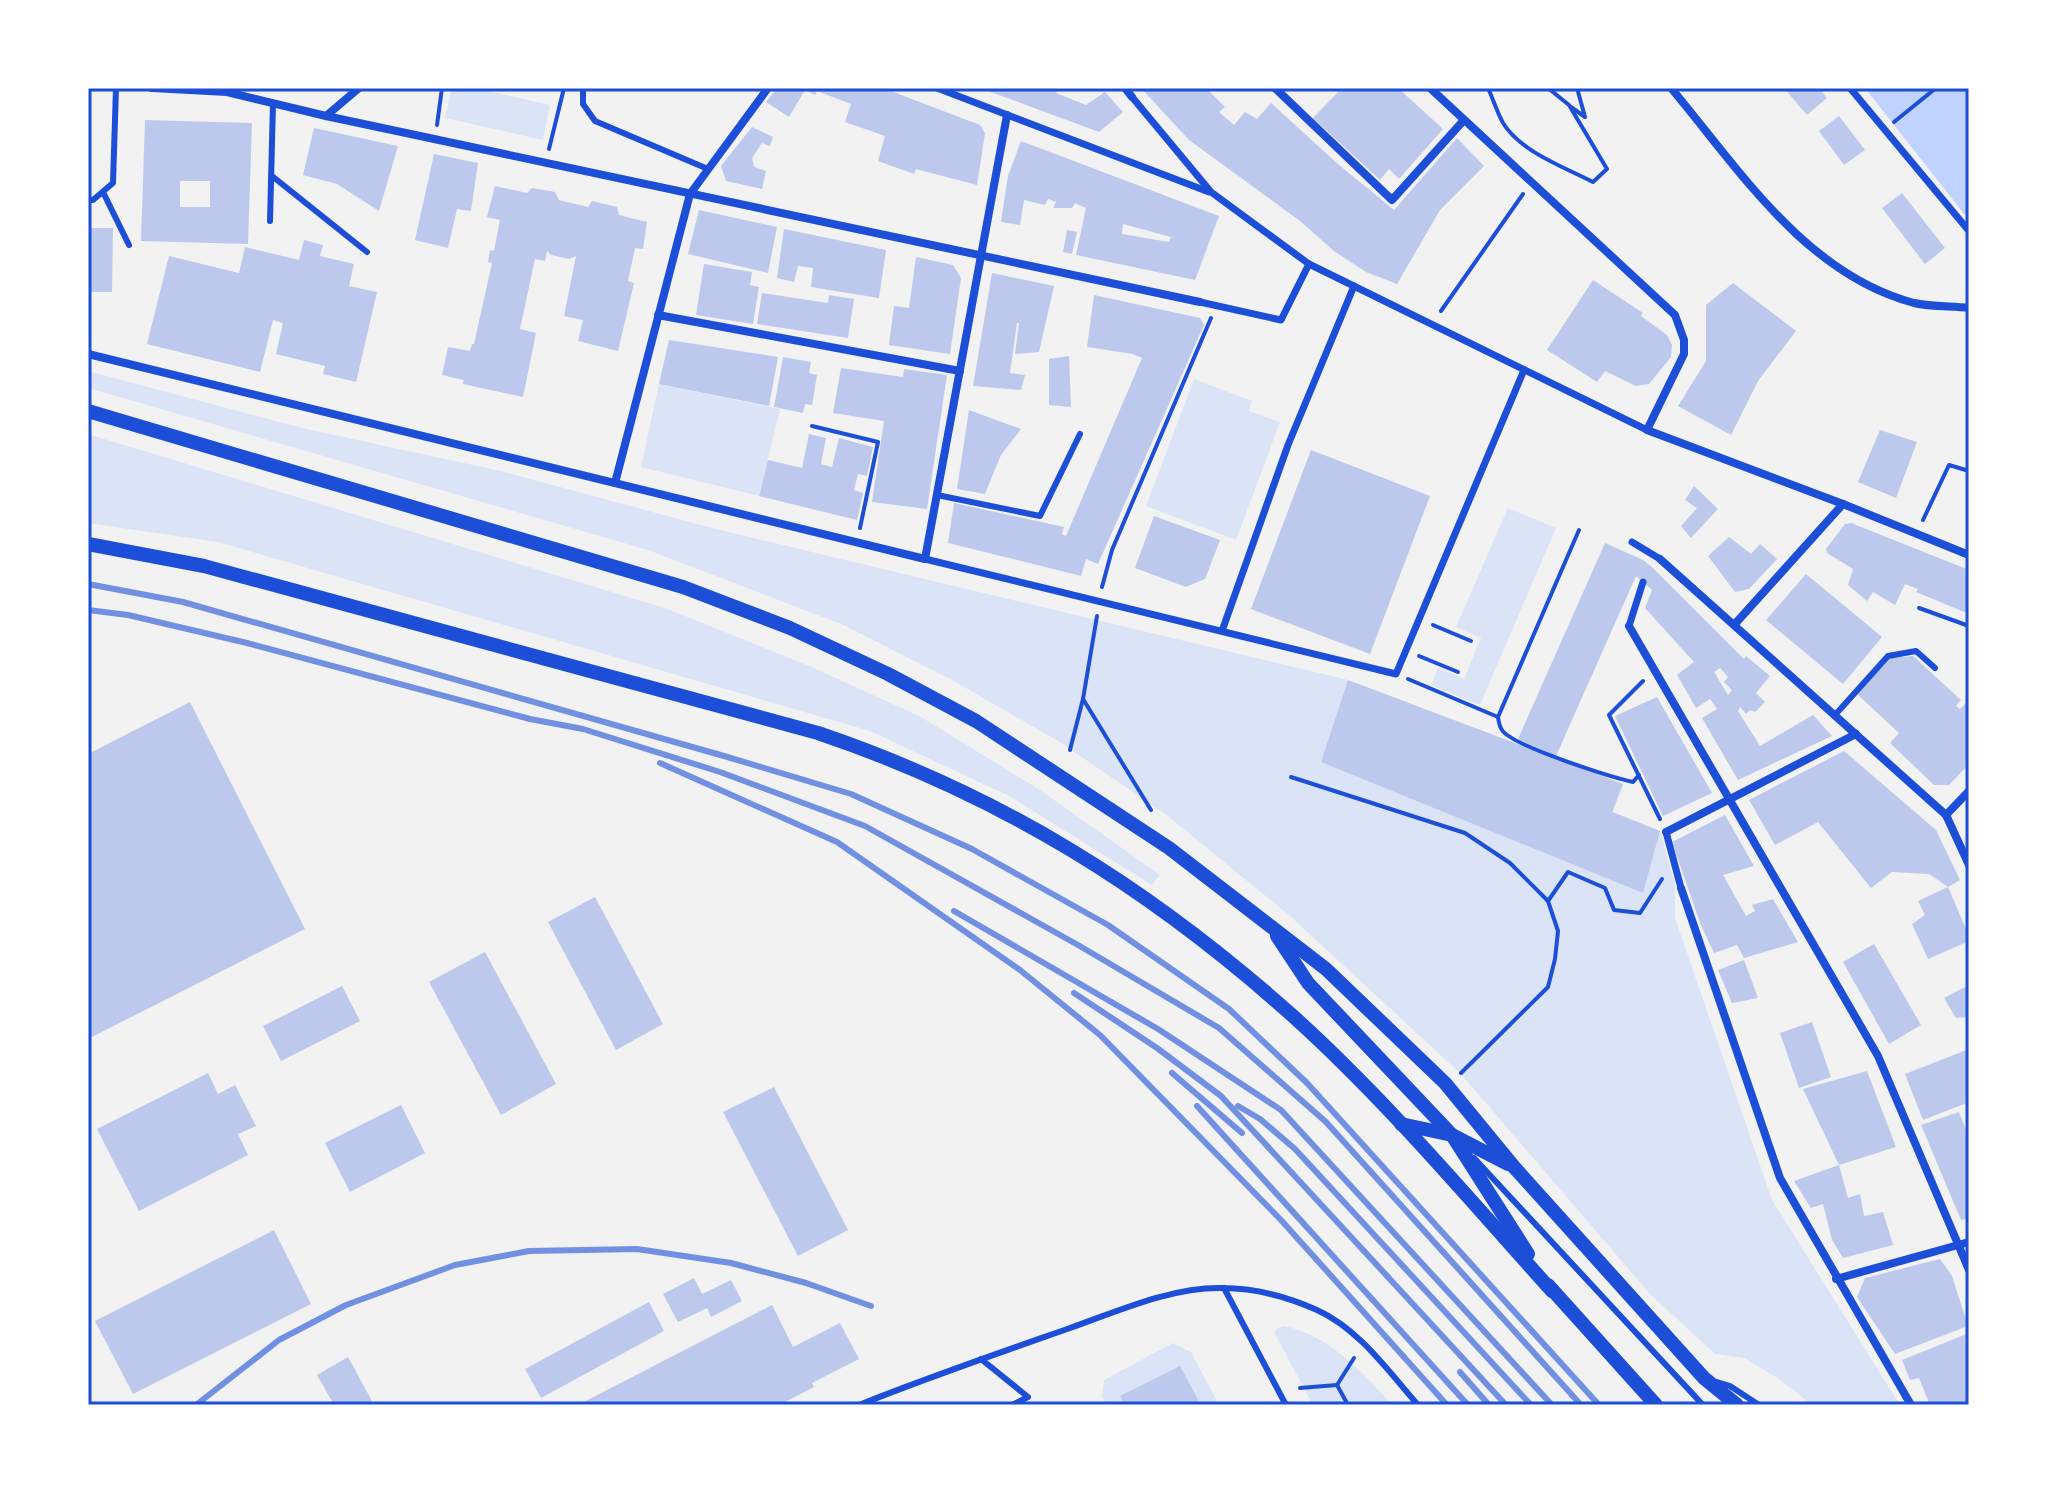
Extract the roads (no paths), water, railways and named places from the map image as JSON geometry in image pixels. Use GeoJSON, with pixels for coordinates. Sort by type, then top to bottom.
{"type":"FeatureCollection","features":[{"type":"Feature","properties":{"kind":"street"},"geometry":{"type":"LineString","coordinates":[[152,88],[226,90],[326,116],[1281,320],[1309,264]]}},
{"type":"Feature","properties":{"kind":"street"},"geometry":{"type":"LineString","coordinates":[[326,116],[359,88]]}},
{"type":"Feature","properties":{"kind":"street"},"geometry":{"type":"LineString","coordinates":[[615,483],[690,194],[768,88]]}},
{"type":"Feature","properties":{"kind":"street"},"geometry":{"type":"LineString","coordinates":[[937,88],[1211,192]]}},
{"type":"Feature","properties":{"kind":"street"},"geometry":{"type":"LineString","coordinates":[[1125,88],[1211,192],[1309,264],[1644,429],[1969,555]]}},
{"type":"Feature","properties":{"kind":"street"},"geometry":{"type":"LineString","coordinates":[[1275,88],[1392,200],[1464,120]]}},
{"type":"Feature","properties":{"kind":"street"},"geometry":{"type":"LineString","coordinates":[[1430,88],[1675,315],[1684,340],[1684,354],[1644,429]]}},
{"type":"Feature","properties":{"kind":"street"},"geometry":{"type":"LineString","coordinates":[[1671,88],[1788,227],[1851,278],[1915,303],[1969,308]]}},
{"type":"Feature","properties":{"kind":"street"},"geometry":{"type":"LineString","coordinates":[[1850,88],[1969,231]]}},
{"type":"Feature","properties":{"kind":"street"},"geometry":{"type":"LineString","coordinates":[[925,559],[1007,115]]}},
{"type":"Feature","properties":{"kind":"street"},"geometry":{"type":"LineString","coordinates":[[1222,631],[1288,445],[1354,286]]}},
{"type":"Feature","properties":{"kind":"street"},"geometry":{"type":"LineString","coordinates":[[658,315],[960,371]]}},
{"type":"Feature","properties":{"kind":"street"},"geometry":{"type":"LineString","coordinates":[[88,354],[1396,674],[1524,370]]}},
{"type":"Feature","properties":{"kind":"street"},"geometry":{"type":"LineString","coordinates":[[88,411],[683,587],[790,628],[888,674],[976,721],[1169,848],[1326,969],[1445,1083],[1514,1167],[1704,1378],[1737,1405]]}},
{"type":"Feature","properties":{"kind":"street"},"geometry":{"type":"LineString","coordinates":[[1734,625],[1843,504]]}},
{"type":"Feature","properties":{"kind":"street"},"geometry":{"type":"LineString","coordinates":[[1632,542],[1660,559],[1946,815],[1969,865]]}},
{"type":"Feature","properties":{"kind":"street"},"geometry":{"type":"LineString","coordinates":[[88,544],[204,566],[818,733],[882,755],[954,786],[1086,858],[1142,894],[1230,962],[1296,1019],[1401,1123],[1656,1405]]}},
{"type":"Feature","properties":{"kind":"street"},"geometry":{"type":"LineString","coordinates":[[1643,582],[1629,626],[1878,1056],[1969,1270]]}},
{"type":"Feature","properties":{"kind":"street"},"geometry":{"type":"LineString","coordinates":[[1856,734],[1666,832],[1681,888],[1780,1178],[1911,1405]]}},
{"type":"Feature","properties":{"kind":"street"},"geometry":{"type":"LineString","coordinates":[[1946,815],[1969,791]]}},
{"type":"Feature","properties":{"kind":"street"},"geometry":{"type":"LineString","coordinates":[[1270,925],[1308,983],[1452,1135],[1552,1291]]}},
{"type":"Feature","properties":{"kind":"street"},"geometry":{"type":"LineString","coordinates":[[1401,1123],[1452,1135],[1514,1167]]}},
{"type":"Feature","properties":{"kind":"street"},"geometry":{"type":"LineString","coordinates":[[1836,1279],[1969,1242]]}},
{"type":"Feature","properties":{"kind":"lane"},"geometry":{"type":"LineString","coordinates":[[88,200],[93,200],[113,183],[116,88]]}},
{"type":"Feature","properties":{"kind":"lane"},"geometry":{"type":"LineString","coordinates":[[583,88],[583,104],[595,121],[708,169]]}},
{"type":"Feature","properties":{"kind":"lane"},"geometry":{"type":"LineString","coordinates":[[270,221],[273,103]]}},
{"type":"Feature","properties":{"kind":"lane"},"geometry":{"type":"LineString","coordinates":[[272,176],[367,252]]}},
{"type":"Feature","properties":{"kind":"lane"},"geometry":{"type":"LineString","coordinates":[[103,192],[129,245]]}},
{"type":"Feature","properties":{"kind":"lane"},"geometry":{"type":"LineString","coordinates":[[937,495],[1040,516],[1080,434]]}},
{"type":"Feature","properties":{"kind":"lane"},"geometry":{"type":"LineString","coordinates":[[1835,715],[1888,656],[1916,651],[1935,668]]}},
{"type":"Feature","properties":{"kind":"lane"},"geometry":{"type":"LineString","coordinates":[[1452,1135],[1703,1405]]}},
{"type":"Feature","properties":{"kind":"lane"},"geometry":{"type":"LineString","coordinates":[[1224,1288],[1286,1405]]}},
{"type":"Feature","properties":{"kind":"lane"},"geometry":{"type":"LineString","coordinates":[[859,1405],[947,1369],[1148,1301],[1195,1290],[1224,1288],[1273,1294],[1319,1311],[1363,1342],[1418,1405]]}},
{"type":"Feature","properties":{"kind":"lane"},"geometry":{"type":"LineString","coordinates":[[981,1359],[1028,1397],[1012,1405]]}},
{"type":"Feature","properties":{"kind":"lane"},"geometry":{"type":"LineString","coordinates":[[1704,1378],[1730,1386],[1759,1405]]}},
{"type":"Feature","properties":{"kind":"water"},"geometry":{"type":"Polygon","coordinates":[[[1865,88],[1969,88],[1969,220],[1865,88]]]}},
{"type":"Feature","properties":{"kind":"railway"},"geometry":{"type":"LineString","coordinates":[[88,584],[183,602],[851,794],[972,849],[1108,925],[1229,1009],[1307,1083],[1599,1405]]}},
{"type":"Feature","properties":{"kind":"railway"},"geometry":{"type":"LineString","coordinates":[[88,610],[128,615],[247,643],[530,719],[583,729],[720,772],[865,826],[1219,1028],[1326,1122],[1581,1405]]}},
{"type":"Feature","properties":{"kind":"railway"},"geometry":{"type":"LineString","coordinates":[[660,763],[837,842],[1020,970],[1100,1035],[1281,1220],[1447,1405]]}},
{"type":"Feature","properties":{"kind":"railway"},"geometry":{"type":"LineString","coordinates":[[954,911],[1158,1029],[1281,1110],[1552,1405]]}},
{"type":"Feature","properties":{"kind":"railway"},"geometry":{"type":"LineString","coordinates":[[1074,993],[1157,1048],[1221,1096],[1506,1405]]}},
{"type":"Feature","properties":{"kind":"railway"},"geometry":{"type":"LineString","coordinates":[[1172,1073],[1242,1133]]}},
{"type":"Feature","properties":{"kind":"railway"},"geometry":{"type":"LineString","coordinates":[[1197,1106],[1468,1405]]}},
{"type":"Feature","properties":{"kind":"railway"},"geometry":{"type":"LineString","coordinates":[[1238,1106],[1260,1119],[1295,1149],[1531,1405]]}},
{"type":"Feature","properties":{"kind":"railway"},"geometry":{"type":"LineString","coordinates":[[196,1405],[279,1340],[346,1305],[455,1265],[529,1251],[637,1249],[731,1263],[806,1283],[871,1306]]}},
{"type":"Feature","properties":{"kind":"railway"},"geometry":{"type":"LineString","coordinates":[[1460,1372],[1489,1405]]}}]}
